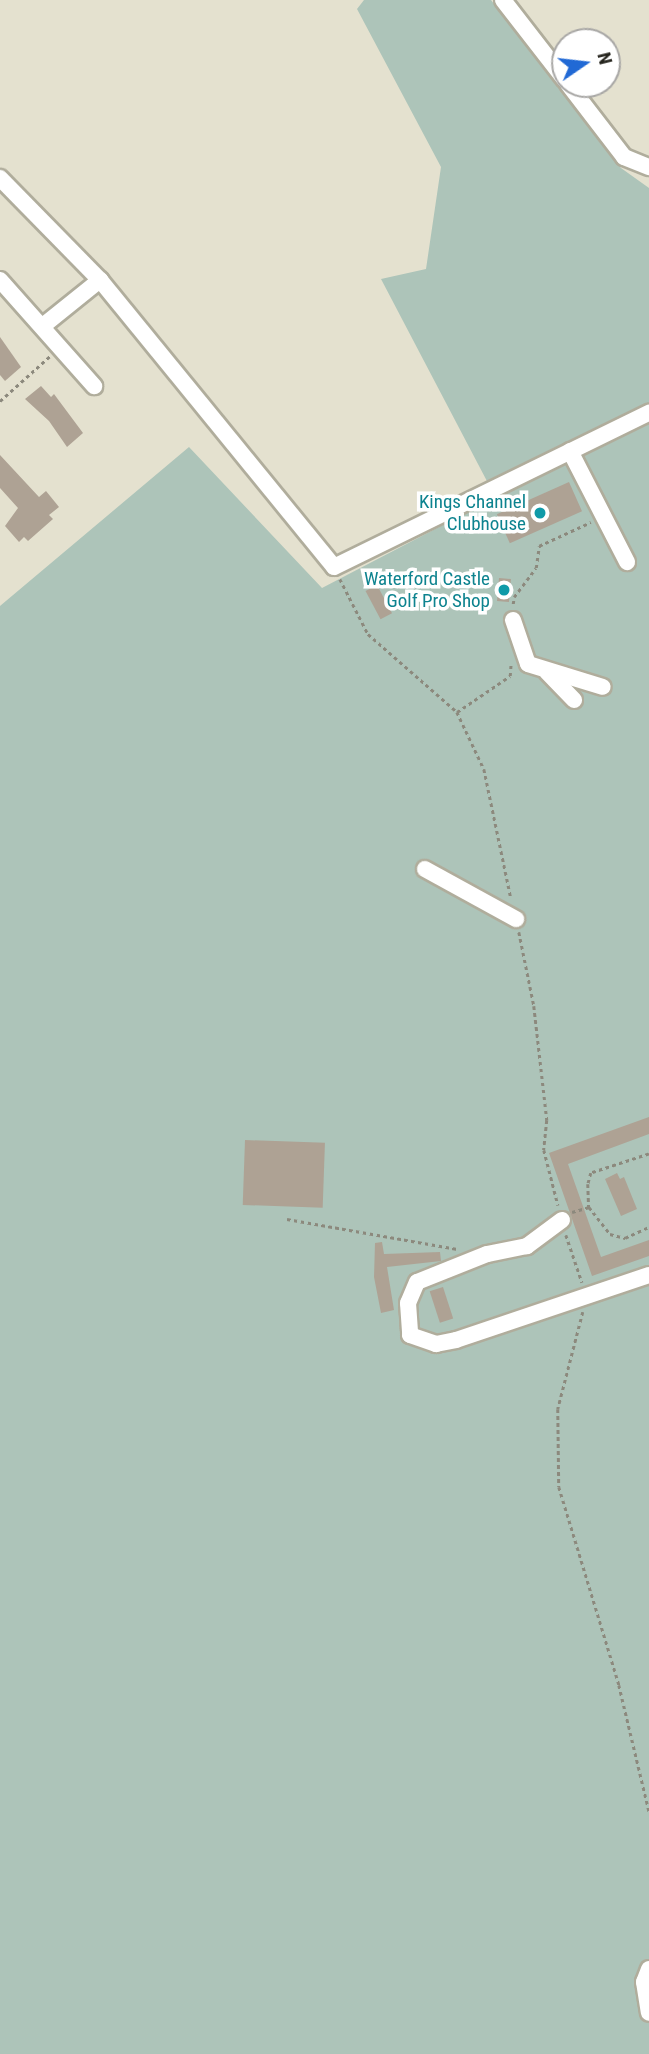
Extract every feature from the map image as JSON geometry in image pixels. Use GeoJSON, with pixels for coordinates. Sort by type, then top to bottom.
{"type":"FeatureCollection","features":[{"type":"Feature","properties":{"kind":"street"},"geometry":{"type":"LineString","coordinates":[[503,0],[551,62]]}},
{"type":"Feature","properties":{"kind":"street"},"geometry":{"type":"LineString","coordinates":[[579,98],[625,157],[649,167]]}},
{"type":"Feature","properties":{"kind":"street"},"geometry":{"type":"LineString","coordinates":[[0,178],[100,280],[334,567],[649,413]]}},
{"type":"Feature","properties":{"kind":"street"},"geometry":{"type":"LineString","coordinates":[[0,280],[62,345],[94,386]]}},
{"type":"Feature","properties":{"kind":"street"},"geometry":{"type":"LineString","coordinates":[[44,325],[100,280]]}},
{"type":"Feature","properties":{"kind":"street"},"geometry":{"type":"LineString","coordinates":[[570,451],[627,562]]}},
{"type":"Feature","properties":{"kind":"street"},"geometry":{"type":"LineString","coordinates":[[513,620],[528,664],[555,676],[574,700]]}},
{"type":"Feature","properties":{"kind":"street"},"geometry":{"type":"LineString","coordinates":[[542,670],[603,687]]}},
{"type":"Feature","properties":{"kind":"street"},"geometry":{"type":"LineString","coordinates":[[425,869],[516,919]]}},
{"type":"Feature","properties":{"kind":"street"},"geometry":{"type":"LineString","coordinates":[[562,1220],[527,1247],[486,1254],[417,1282],[408,1303],[410,1335],[436,1344],[456,1340],[649,1275]]}},
{"type":"Feature","properties":{"kind":"street"},"geometry":{"type":"LineString","coordinates":[[649,1969],[644,1982],[649,2013]]}},
{"type":"Feature","properties":{"kind":"path"},"geometry":{"type":"LineString","coordinates":[[0,401],[62,345]]}},
{"type":"Feature","properties":{"kind":"path"},"geometry":{"type":"LineString","coordinates":[[334,567],[368,634],[457,712],[484,769],[534,1006],[547,1120],[544,1150],[562,1220],[587,1298],[558,1409],[559,1487],[619,1685],[649,1811]]}},
{"type":"Feature","properties":{"kind":"path"},"geometry":{"type":"LineString","coordinates":[[649,1154],[591,1173],[588,1184],[589,1207],[610,1234],[625,1238],[649,1227]]}},
{"type":"Feature","properties":{"kind":"path"},"geometry":{"type":"LineString","coordinates":[[287,1219],[460,1249]]}},
{"type":"Feature","properties":{"kind":"green space"},"geometry":{"type":"Polygon","coordinates":[[[364,0],[491,0],[551,78],[551,98],[567,98],[621,168],[649,188],[649,2054],[0,2054],[0,606],[189,447],[322,588],[489,501],[489,485],[381,279],[426,269],[441,167],[357,9],[364,0]]]}},
{"type":"Feature","properties":{"kind":"building"},"geometry":{"type":"Polygon","coordinates":[[[0,337],[21,367],[5,381],[0,375],[0,337]]]}},
{"type":"Feature","properties":{"kind":"building"},"geometry":{"type":"Polygon","coordinates":[[[41,386],[51,397],[54,394],[83,433],[67,447],[49,421],[25,399],[41,386]]]}},
{"type":"Feature","properties":{"kind":"building"},"geometry":{"type":"Polygon","coordinates":[[[0,455],[39,497],[46,491],[59,507],[49,515],[53,519],[28,541],[24,537],[19,542],[5,526],[18,508],[0,488],[0,455]]]}},
{"type":"Feature","properties":{"kind":"building","name":"Kings Channel Clubhouse"},"geometry":{"type":"Polygon","coordinates":[[[569,482],[582,511],[510,543],[497,514],[569,482]]]}},
{"type":"Feature","properties":{"kind":"building","name":"Waterford Castle Golf Pro Shop"},"geometry":{"type":"Polygon","coordinates":[[[499,578],[511,579],[509,602],[497,601],[499,578]]]}},
{"type":"Feature","properties":{"kind":"building"},"geometry":{"type":"Polygon","coordinates":[[[377,585],[392,613],[381,619],[366,591],[377,585]]]}},
{"type":"Feature","properties":{"kind":"building"},"geometry":{"type":"Polygon","coordinates":[[[649,1117],[649,1134],[568,1164],[601,1257],[649,1240],[649,1256],[592,1276],[549,1153],[649,1117]]]}},
{"type":"Feature","properties":{"kind":"building"},"geometry":{"type":"Polygon","coordinates":[[[245,1140],[325,1143],[323,1208],[243,1205],[245,1140]]]}},
{"type":"Feature","properties":{"kind":"building"},"geometry":{"type":"Polygon","coordinates":[[[617,1173],[620,1179],[624,1177],[637,1209],[621,1216],[605,1179],[617,1173]]]}},
{"type":"Feature","properties":{"kind":"building"},"geometry":{"type":"Polygon","coordinates":[[[382,1242],[384,1254],[440,1252],[441,1261],[387,1267],[394,1310],[381,1313],[374,1277],[375,1243],[382,1242]]]}},
{"type":"Feature","properties":{"kind":"building"},"geometry":{"type":"Polygon","coordinates":[[[443,1287],[453,1318],[440,1323],[430,1291],[443,1287]]]}},
{"type":"Feature","properties":{"kind":"place","name":"Kings Channel Clubhouse"},"geometry":{"type":"Point","coordinates":[540,513]}},
{"type":"Feature","properties":{"kind":"place","name":"Waterford Castle Golf Pro Shop"},"geometry":{"type":"Point","coordinates":[504,590]}}]}
